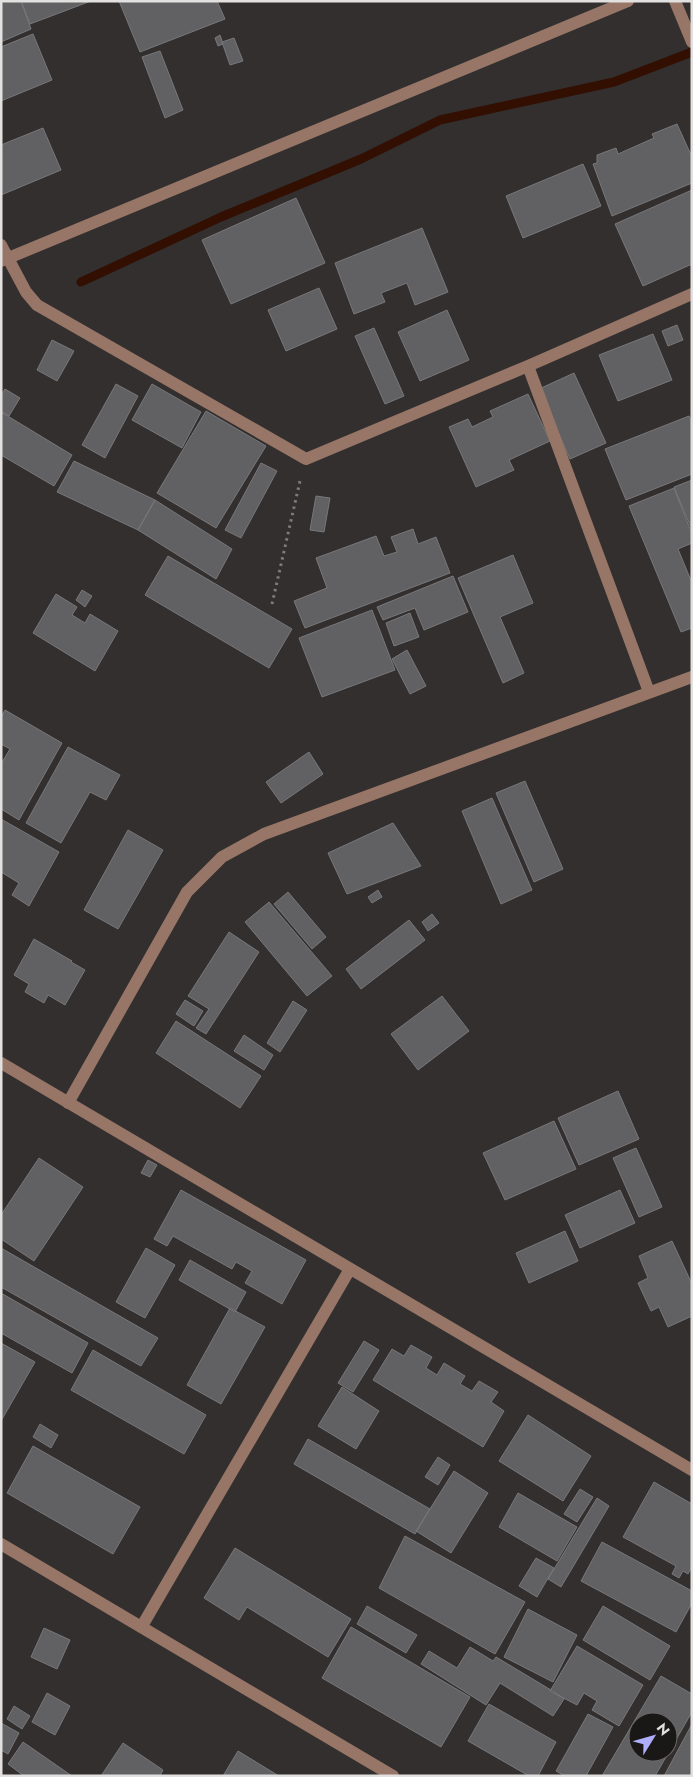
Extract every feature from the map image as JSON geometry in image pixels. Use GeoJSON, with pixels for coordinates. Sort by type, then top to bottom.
{"type":"FeatureCollection","features":[{"type":"Feature","properties":{"kind":"street"},"geometry":{"type":"LineString","coordinates":[[4,259],[628,1]]}},
{"type":"Feature","properties":{"kind":"street"},"geometry":{"type":"LineString","coordinates":[[675,1],[692,42]]}},
{"type":"Feature","properties":{"kind":"street"},"geometry":{"type":"LineString","coordinates":[[1,245],[4,259],[37,305],[306,458],[528,366],[692,294]]}},
{"type":"Feature","properties":{"kind":"street"},"geometry":{"type":"LineString","coordinates":[[528,366],[649,692]]}},
{"type":"Feature","properties":{"kind":"street"},"geometry":{"type":"LineString","coordinates":[[68,1103],[187,892],[222,857],[264,834],[692,677]]}},
{"type":"Feature","properties":{"kind":"street"},"geometry":{"type":"LineString","coordinates":[[1,1063],[692,1470]]}},
{"type":"Feature","properties":{"kind":"street"},"geometry":{"type":"LineString","coordinates":[[142,1626],[350,1269]]}},
{"type":"Feature","properties":{"kind":"street"},"geometry":{"type":"LineString","coordinates":[[1,1544],[394,1776]]}},
{"type":"Feature","properties":{"kind":"path"},"geometry":{"type":"LineString","coordinates":[[272,604],[306,458]]}},
{"type":"Feature","properties":{"kind":"building"},"geometry":{"type":"Polygon","coordinates":[[[1,1],[21,1],[31,29],[1,42],[1,1]]]}},
{"type":"Feature","properties":{"kind":"building"},"geometry":{"type":"Polygon","coordinates":[[[21,1],[91,1],[30,24],[21,1]]]}},
{"type":"Feature","properties":{"kind":"building"},"geometry":{"type":"Polygon","coordinates":[[[119,1],[217,1],[225,19],[140,52],[119,1]]]}},
{"type":"Feature","properties":{"kind":"building"},"geometry":{"type":"Polygon","coordinates":[[[33,34],[52,80],[1,101],[1,47],[33,34]]]}},
{"type":"Feature","properties":{"kind":"building"},"geometry":{"type":"Polygon","coordinates":[[[220,35],[223,44],[218,46],[215,38],[220,35]]]}},
{"type":"Feature","properties":{"kind":"building"},"geometry":{"type":"Polygon","coordinates":[[[234,38],[243,61],[230,65],[222,42],[234,38]]]}},
{"type":"Feature","properties":{"kind":"building"},"geometry":{"type":"Polygon","coordinates":[[[160,51],[183,110],[165,118],[142,57],[160,51]]]}},
{"type":"Feature","properties":{"kind":"building"},"geometry":{"type":"Polygon","coordinates":[[[677,124],[692,157],[692,183],[612,216],[593,164],[597,163],[597,155],[616,148],[618,154],[654,138],[652,134],[677,124]]]}},
{"type":"Feature","properties":{"kind":"building"},"geometry":{"type":"Polygon","coordinates":[[[43,128],[61,170],[1,195],[1,145],[43,128]]]}},
{"type":"Feature","properties":{"kind":"building"},"geometry":{"type":"Polygon","coordinates":[[[583,164],[601,206],[523,238],[506,196],[583,164]]]}},
{"type":"Feature","properties":{"kind":"building"},"geometry":{"type":"Polygon","coordinates":[[[692,190],[692,264],[643,286],[615,224],[692,190]]]}},
{"type":"Feature","properties":{"kind":"building"},"geometry":{"type":"Polygon","coordinates":[[[296,198],[325,263],[231,304],[202,240],[296,198]]]}},
{"type":"Feature","properties":{"kind":"building"},"geometry":{"type":"Polygon","coordinates":[[[422,228],[448,292],[415,305],[407,283],[381,293],[385,302],[354,314],[335,263],[422,228]]]}},
{"type":"Feature","properties":{"kind":"building"},"geometry":{"type":"Polygon","coordinates":[[[319,288],[337,329],[286,351],[268,310],[319,288]]]}},
{"type":"Feature","properties":{"kind":"building"},"geometry":{"type":"Polygon","coordinates":[[[447,310],[469,360],[420,381],[398,332],[447,310]]]}},
{"type":"Feature","properties":{"kind":"building"},"geometry":{"type":"Polygon","coordinates":[[[677,325],[683,340],[668,346],[662,331],[677,325]]]}},
{"type":"Feature","properties":{"kind":"building"},"geometry":{"type":"Polygon","coordinates":[[[374,328],[404,396],[385,404],[355,336],[374,328]]]}},
{"type":"Feature","properties":{"kind":"building"},"geometry":{"type":"Polygon","coordinates":[[[653,334],[672,380],[618,401],[599,355],[653,334]]]}},
{"type":"Feature","properties":{"kind":"building"},"geometry":{"type":"Polygon","coordinates":[[[52,340],[74,351],[57,381],[37,370],[52,340]]]}},
{"type":"Feature","properties":{"kind":"building"},"geometry":{"type":"Polygon","coordinates":[[[574,373],[606,443],[570,459],[539,389],[574,373]]]}},
{"type":"Feature","properties":{"kind":"building"},"geometry":{"type":"Polygon","coordinates":[[[116,384],[138,396],[105,458],[82,445],[116,384]]]}},
{"type":"Feature","properties":{"kind":"building"},"geometry":{"type":"Polygon","coordinates":[[[152,384],[201,412],[182,448],[132,420],[152,384]]]}},
{"type":"Feature","properties":{"kind":"building"},"geometry":{"type":"Polygon","coordinates":[[[5,389],[20,398],[9,416],[1,411],[1,395],[5,389]]]}},
{"type":"Feature","properties":{"kind":"building"},"geometry":{"type":"Polygon","coordinates":[[[528,394],[550,441],[509,460],[514,470],[476,487],[449,427],[468,419],[472,427],[493,417],[490,411],[528,394]]]}},
{"type":"Feature","properties":{"kind":"building"},"geometry":{"type":"Polygon","coordinates":[[[206,411],[266,446],[216,528],[157,493],[206,411]]]}},
{"type":"Feature","properties":{"kind":"building"},"geometry":{"type":"Polygon","coordinates":[[[1,412],[72,455],[54,486],[1,455],[1,412]]]}},
{"type":"Feature","properties":{"kind":"building"},"geometry":{"type":"Polygon","coordinates":[[[689,416],[692,422],[692,474],[626,500],[605,449],[689,416]]]}},
{"type":"Feature","properties":{"kind":"building"},"geometry":{"type":"Polygon","coordinates":[[[74,461],[155,500],[138,530],[57,492],[74,461]]]}},
{"type":"Feature","properties":{"kind":"building"},"geometry":{"type":"Polygon","coordinates":[[[261,463],[277,471],[241,538],[225,530],[261,463]]]}},
{"type":"Feature","properties":{"kind":"building"},"geometry":{"type":"Polygon","coordinates":[[[692,480],[692,530],[674,487],[692,480]]]}},
{"type":"Feature","properties":{"kind":"building"},"geometry":{"type":"Polygon","coordinates":[[[674,488],[692,534],[692,543],[678,549],[692,583],[692,628],[681,632],[629,506],[674,488]]]}},
{"type":"Feature","properties":{"kind":"building"},"geometry":{"type":"Polygon","coordinates":[[[316,496],[330,498],[324,532],[310,530],[316,496]]]}},
{"type":"Feature","properties":{"kind":"building"},"geometry":{"type":"Polygon","coordinates":[[[155,500],[232,549],[216,579],[138,530],[155,500]]]}},
{"type":"Feature","properties":{"kind":"building"},"geometry":{"type":"Polygon","coordinates":[[[413,529],[418,544],[436,537],[450,573],[305,628],[294,601],[327,588],[316,558],[376,536],[384,556],[397,552],[391,537],[413,529]]]}},
{"type":"Feature","properties":{"kind":"building"},"geometry":{"type":"Polygon","coordinates":[[[513,555],[533,603],[500,617],[524,673],[503,683],[458,578],[513,555]]]}},
{"type":"Feature","properties":{"kind":"building"},"geometry":{"type":"Polygon","coordinates":[[[168,556],[292,629],[269,668],[145,595],[168,556]]]}},
{"type":"Feature","properties":{"kind":"building"},"geometry":{"type":"Polygon","coordinates":[[[453,576],[468,612],[424,630],[415,608],[383,620],[377,607],[453,576]]]}},
{"type":"Feature","properties":{"kind":"building"},"geometry":{"type":"Polygon","coordinates":[[[82,590],[92,596],[85,607],[76,600],[82,590]]]}},
{"type":"Feature","properties":{"kind":"building"},"geometry":{"type":"Polygon","coordinates":[[[56,594],[77,607],[72,615],[85,623],[90,614],[118,631],[95,671],[33,633],[56,594]]]}},
{"type":"Feature","properties":{"kind":"building"},"geometry":{"type":"Polygon","coordinates":[[[372,610],[395,670],[322,697],[299,638],[372,610]]]}},
{"type":"Feature","properties":{"kind":"building"},"geometry":{"type":"Polygon","coordinates":[[[410,613],[419,637],[394,646],[386,623],[410,613]]]}},
{"type":"Feature","properties":{"kind":"building"},"geometry":{"type":"Polygon","coordinates":[[[407,650],[426,686],[410,694],[392,659],[407,650]]]}},
{"type":"Feature","properties":{"kind":"building"},"geometry":{"type":"Polygon","coordinates":[[[5,710],[62,743],[19,820],[1,809],[1,764],[10,749],[1,744],[1,717],[5,710]]]}},
{"type":"Feature","properties":{"kind":"building"},"geometry":{"type":"Polygon","coordinates":[[[68,747],[120,775],[106,800],[90,792],[61,843],[26,823],[68,747]]]}},
{"type":"Feature","properties":{"kind":"building"},"geometry":{"type":"Polygon","coordinates":[[[309,752],[323,774],[281,803],[266,782],[309,752]]]}},
{"type":"Feature","properties":{"kind":"building"},"geometry":{"type":"Polygon","coordinates":[[[525,781],[563,869],[534,882],[496,793],[525,781]]]}},
{"type":"Feature","properties":{"kind":"building"},"geometry":{"type":"Polygon","coordinates":[[[492,798],[532,890],[501,904],[462,811],[492,798]]]}},
{"type":"Feature","properties":{"kind":"building"},"geometry":{"type":"Polygon","coordinates":[[[1,819],[59,852],[29,906],[12,895],[19,883],[1,872],[1,819]]]}},
{"type":"Feature","properties":{"kind":"building"},"geometry":{"type":"Polygon","coordinates":[[[393,823],[421,866],[347,894],[328,853],[393,823]]]}},
{"type":"Feature","properties":{"kind":"building"},"geometry":{"type":"Polygon","coordinates":[[[128,830],[163,850],[118,929],[84,910],[128,830]]]}},
{"type":"Feature","properties":{"kind":"building"},"geometry":{"type":"Polygon","coordinates":[[[378,890],[382,897],[372,903],[368,897],[378,890]]]}},
{"type":"Feature","properties":{"kind":"building"},"geometry":{"type":"Polygon","coordinates":[[[288,892],[326,937],[312,949],[274,904],[288,892]]]}},
{"type":"Feature","properties":{"kind":"building"},"geometry":{"type":"Polygon","coordinates":[[[269,902],[332,976],[307,996],[245,922],[269,902]]]}},
{"type":"Feature","properties":{"kind":"building"},"geometry":{"type":"Polygon","coordinates":[[[432,914],[439,923],[428,931],[422,922],[432,914]]]}},
{"type":"Feature","properties":{"kind":"building"},"geometry":{"type":"Polygon","coordinates":[[[409,920],[425,940],[361,989],[346,969],[409,920]]]}},
{"type":"Feature","properties":{"kind":"building"},"geometry":{"type":"Polygon","coordinates":[[[229,932],[259,952],[206,1034],[196,1028],[209,1009],[188,996],[229,932]]]}},
{"type":"Feature","properties":{"kind":"building"},"geometry":{"type":"Polygon","coordinates":[[[34,939],[85,970],[65,1005],[48,995],[44,1003],[25,992],[29,984],[14,975],[34,939]]]}},
{"type":"Feature","properties":{"kind":"building"},"geometry":{"type":"Polygon","coordinates":[[[442,996],[469,1031],[418,1070],[391,1034],[442,996]]]}},
{"type":"Feature","properties":{"kind":"building"},"geometry":{"type":"Polygon","coordinates":[[[185,1000],[203,1011],[194,1026],[176,1014],[185,1000]]]}},
{"type":"Feature","properties":{"kind":"building"},"geometry":{"type":"Polygon","coordinates":[[[293,1001],[307,1010],[280,1052],[267,1043],[293,1001]]]}},
{"type":"Feature","properties":{"kind":"building"},"geometry":{"type":"Polygon","coordinates":[[[176,1021],[261,1076],[240,1108],[156,1053],[176,1021]]]}},
{"type":"Feature","properties":{"kind":"building"},"geometry":{"type":"Polygon","coordinates":[[[244,1035],[273,1055],[264,1070],[234,1051],[244,1035]]]}},
{"type":"Feature","properties":{"kind":"building"},"geometry":{"type":"Polygon","coordinates":[[[618,1091],[639,1139],[579,1165],[558,1118],[618,1091]]]}},
{"type":"Feature","properties":{"kind":"building"},"geometry":{"type":"Polygon","coordinates":[[[554,1121],[576,1169],[505,1200],[483,1153],[554,1121]]]}},
{"type":"Feature","properties":{"kind":"building"},"geometry":{"type":"Polygon","coordinates":[[[636,1148],[662,1207],[639,1217],[613,1158],[636,1148]]]}},
{"type":"Feature","properties":{"kind":"building"},"geometry":{"type":"Polygon","coordinates":[[[39,1158],[83,1187],[34,1261],[1,1239],[1,1215],[39,1158]]]}},
{"type":"Feature","properties":{"kind":"building"},"geometry":{"type":"Polygon","coordinates":[[[148,1160],[157,1165],[150,1177],[141,1173],[148,1160]]]}},
{"type":"Feature","properties":{"kind":"building"},"geometry":{"type":"Polygon","coordinates":[[[181,1190],[306,1260],[282,1304],[245,1283],[252,1271],[236,1262],[232,1269],[173,1236],[167,1246],[154,1239],[181,1190]]]}},
{"type":"Feature","properties":{"kind":"building"},"geometry":{"type":"Polygon","coordinates":[[[620,1190],[635,1223],[580,1248],[565,1215],[620,1190]]]}},
{"type":"Feature","properties":{"kind":"building"},"geometry":{"type":"Polygon","coordinates":[[[565,1231],[578,1261],[529,1283],[516,1253],[565,1231]]]}},
{"type":"Feature","properties":{"kind":"building"},"geometry":{"type":"Polygon","coordinates":[[[672,1241],[692,1284],[692,1316],[668,1327],[659,1307],[651,1311],[638,1283],[648,1278],[639,1256],[672,1241]]]}},
{"type":"Feature","properties":{"kind":"building"},"geometry":{"type":"Polygon","coordinates":[[[1,1248],[158,1338],[141,1366],[1,1287],[1,1248]]]}},
{"type":"Feature","properties":{"kind":"building"},"geometry":{"type":"Polygon","coordinates":[[[146,1248],[175,1265],[145,1318],[116,1302],[146,1248]]]}},
{"type":"Feature","properties":{"kind":"building"},"geometry":{"type":"Polygon","coordinates":[[[190,1260],[246,1292],[235,1312],[179,1280],[190,1260]]]}},
{"type":"Feature","properties":{"kind":"building"},"geometry":{"type":"Polygon","coordinates":[[[1,1293],[88,1343],[72,1373],[1,1333],[1,1293]]]}},
{"type":"Feature","properties":{"kind":"building"},"geometry":{"type":"Polygon","coordinates":[[[230,1308],[265,1327],[221,1404],[187,1385],[230,1308]]]}},
{"type":"Feature","properties":{"kind":"building"},"geometry":{"type":"Polygon","coordinates":[[[364,1341],[379,1350],[353,1392],[338,1383],[364,1341]]]}},
{"type":"Feature","properties":{"kind":"building"},"geometry":{"type":"Polygon","coordinates":[[[1,1343],[35,1362],[1,1421],[1,1343]]]}},
{"type":"Feature","properties":{"kind":"building"},"geometry":{"type":"Polygon","coordinates":[[[411,1345],[432,1357],[426,1368],[437,1375],[444,1363],[465,1376],[460,1384],[472,1391],[479,1381],[498,1392],[491,1402],[504,1411],[483,1447],[373,1380],[392,1349],[404,1356],[411,1345]]]}},
{"type":"Feature","properties":{"kind":"building"},"geometry":{"type":"Polygon","coordinates":[[[93,1350],[206,1415],[184,1454],[71,1390],[93,1350]]]}},
{"type":"Feature","properties":{"kind":"building"},"geometry":{"type":"Polygon","coordinates":[[[342,1387],[379,1411],[356,1449],[318,1426],[342,1387]]]}},
{"type":"Feature","properties":{"kind":"building"},"geometry":{"type":"Polygon","coordinates":[[[528,1415],[591,1456],[563,1501],[499,1461],[528,1415]]]}},
{"type":"Feature","properties":{"kind":"building"},"geometry":{"type":"Polygon","coordinates":[[[40,1424],[58,1435],[51,1448],[33,1437],[40,1424]]]}},
{"type":"Feature","properties":{"kind":"building"},"geometry":{"type":"Polygon","coordinates":[[[308,1439],[430,1509],[415,1534],[294,1464],[308,1439]]]}},
{"type":"Feature","properties":{"kind":"building"},"geometry":{"type":"Polygon","coordinates":[[[33,1446],[140,1507],[113,1554],[7,1493],[33,1446]]]}},
{"type":"Feature","properties":{"kind":"building"},"geometry":{"type":"Polygon","coordinates":[[[438,1457],[450,1465],[438,1485],[425,1477],[438,1457]]]}},
{"type":"Feature","properties":{"kind":"building"},"geometry":{"type":"Polygon","coordinates":[[[454,1471],[488,1493],[451,1553],[416,1531],[454,1471]]]}},
{"type":"Feature","properties":{"kind":"building"},"geometry":{"type":"Polygon","coordinates":[[[654,1482],[692,1504],[692,1566],[688,1574],[683,1571],[679,1578],[672,1574],[676,1566],[623,1537],[654,1482]]]}},
{"type":"Feature","properties":{"kind":"building"},"geometry":{"type":"Polygon","coordinates":[[[580,1489],[593,1497],[577,1522],[564,1514],[580,1489]]]}},
{"type":"Feature","properties":{"kind":"building"},"geometry":{"type":"Polygon","coordinates":[[[518,1493],[577,1527],[557,1561],[499,1527],[518,1493]]]}},
{"type":"Feature","properties":{"kind":"building"},"geometry":{"type":"Polygon","coordinates":[[[597,1498],[609,1506],[561,1587],[548,1579],[597,1498]]]}},
{"type":"Feature","properties":{"kind":"building"},"geometry":{"type":"Polygon","coordinates":[[[405,1536],[525,1602],[495,1654],[379,1588],[405,1536]]]}},
{"type":"Feature","properties":{"kind":"building"},"geometry":{"type":"Polygon","coordinates":[[[602,1542],[692,1591],[692,1603],[676,1632],[581,1581],[602,1542]]]}},
{"type":"Feature","properties":{"kind":"building"},"geometry":{"type":"Polygon","coordinates":[[[235,1548],[351,1619],[328,1657],[247,1607],[239,1620],[204,1598],[235,1548]]]}},
{"type":"Feature","properties":{"kind":"building"},"geometry":{"type":"Polygon","coordinates":[[[536,1558],[554,1568],[537,1597],[519,1586],[536,1558]]]}},
{"type":"Feature","properties":{"kind":"building"},"geometry":{"type":"Polygon","coordinates":[[[367,1606],[417,1635],[406,1653],[357,1624],[367,1606]]]}},
{"type":"Feature","properties":{"kind":"building"},"geometry":{"type":"Polygon","coordinates":[[[603,1606],[670,1646],[650,1680],[583,1640],[603,1606]]]}},
{"type":"Feature","properties":{"kind":"building"},"geometry":{"type":"Polygon","coordinates":[[[528,1609],[577,1635],[553,1682],[504,1657],[528,1609]]]}},
{"type":"Feature","properties":{"kind":"building"},"geometry":{"type":"Polygon","coordinates":[[[351,1627],[470,1697],[441,1747],[322,1678],[351,1627]]]}},
{"type":"Feature","properties":{"kind":"building"},"geometry":{"type":"Polygon","coordinates":[[[44,1628],[70,1640],[57,1669],[31,1657],[44,1628]]]}},
{"type":"Feature","properties":{"kind":"building"},"geometry":{"type":"Polygon","coordinates":[[[577,1646],[643,1685],[619,1726],[592,1710],[597,1701],[584,1693],[577,1705],[550,1691],[577,1646]]]}},
{"type":"Feature","properties":{"kind":"building"},"geometry":{"type":"Polygon","coordinates":[[[470,1647],[493,1661],[496,1657],[564,1699],[553,1716],[500,1683],[486,1705],[421,1664],[429,1651],[457,1668],[470,1647]]]}},
{"type":"Feature","properties":{"kind":"building"},"geometry":{"type":"Polygon","coordinates":[[[661,1676],[692,1694],[692,1712],[678,1736],[678,1712],[640,1712],[661,1676]]]}},
{"type":"Feature","properties":{"kind":"building"},"geometry":{"type":"Polygon","coordinates":[[[47,1693],[70,1706],[55,1735],[32,1722],[47,1693]]]}},
{"type":"Feature","properties":{"kind":"building"},"geometry":{"type":"Polygon","coordinates":[[[489,1704],[556,1742],[538,1776],[529,1776],[468,1741],[489,1704]]]}},
{"type":"Feature","properties":{"kind":"building"},"geometry":{"type":"Polygon","coordinates":[[[14,1706],[30,1716],[22,1729],[7,1719],[14,1706]]]}},
{"type":"Feature","properties":{"kind":"building"},"geometry":{"type":"Polygon","coordinates":[[[588,1714],[613,1727],[586,1776],[565,1776],[556,1771],[588,1714]]]}},
{"type":"Feature","properties":{"kind":"building"},"geometry":{"type":"Polygon","coordinates":[[[1,1723],[19,1733],[8,1754],[1,1750],[1,1723]]]}},
{"type":"Feature","properties":{"kind":"building"},"geometry":{"type":"Polygon","coordinates":[[[692,1724],[692,1776],[664,1776],[672,1762],[678,1762],[678,1750],[692,1724]]]}},
{"type":"Feature","properties":{"kind":"building"},"geometry":{"type":"Polygon","coordinates":[[[628,1732],[628,1762],[663,1762],[655,1776],[602,1776],[628,1732]]]}},
{"type":"Feature","properties":{"kind":"building"},"geometry":{"type":"Polygon","coordinates":[[[23,1742],[72,1776],[24,1776],[8,1764],[23,1742]]]}},
{"type":"Feature","properties":{"kind":"building"},"geometry":{"type":"Polygon","coordinates":[[[123,1743],[163,1770],[160,1776],[101,1776],[123,1743]]]}},
{"type":"Feature","properties":{"kind":"building"},"geometry":{"type":"Polygon","coordinates":[[[238,1751],[279,1776],[223,1776],[238,1751]]]}},
{"type":"Feature","properties":{"kind":"waterway"},"geometry":{"type":"LineString","coordinates":[[81,282],[221,217],[361,159],[440,120],[614,82],[692,52]]}}]}
